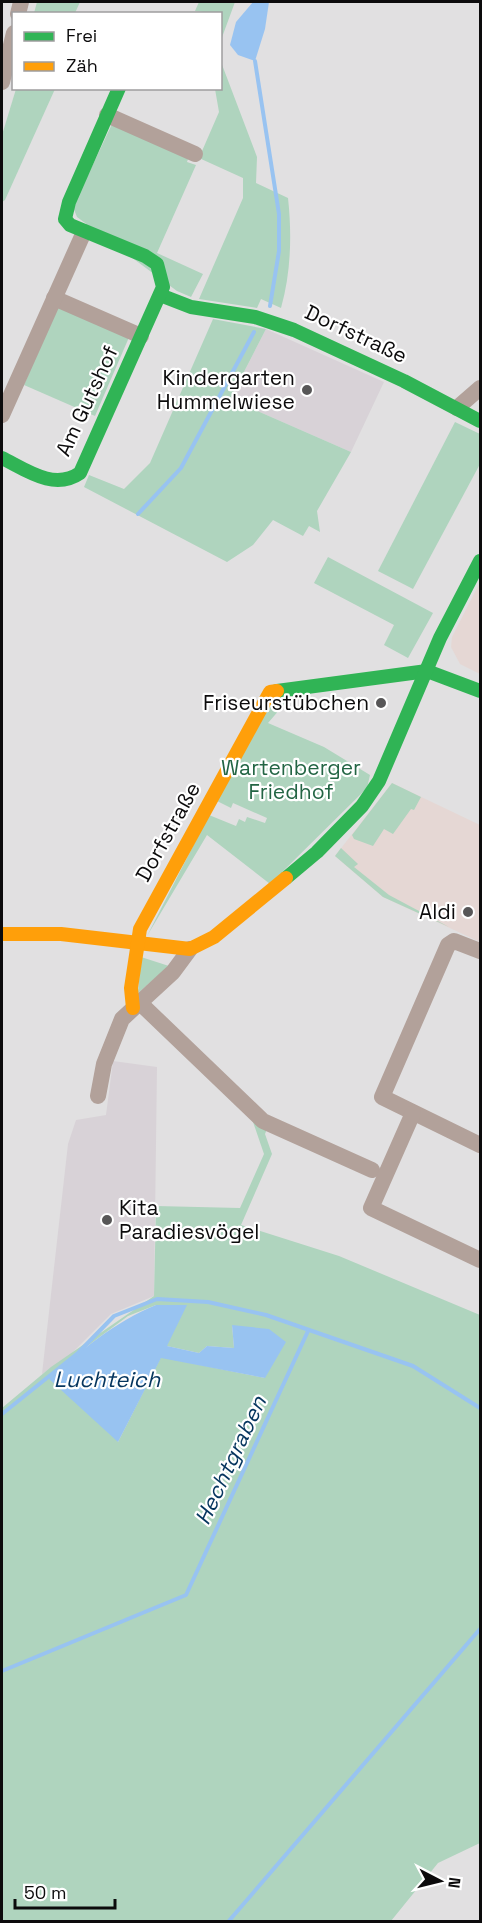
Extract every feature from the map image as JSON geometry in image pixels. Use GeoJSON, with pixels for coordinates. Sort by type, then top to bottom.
{"type":"FeatureCollection","features":[{"type":"Feature","properties":{"kind":"street"},"geometry":{"type":"LineString","coordinates":[[2,82],[12,41]]}},
{"type":"Feature","properties":{"kind":"street","name":"Am Gutshof"},"geometry":{"type":"LineString","coordinates":[[2,458],[53,481],[64,482],[74,479],[80,472],[163,287],[157,264],[145,256],[84,232],[70,225],[65,219],[65,212],[118,90]]}},
{"type":"Feature","properties":{"kind":"street"},"geometry":{"type":"LineString","coordinates":[[107,115],[195,154]]}},
{"type":"Feature","properties":{"kind":"street"},"geometry":{"type":"LineString","coordinates":[[2,414],[84,232]]}},
{"type":"Feature","properties":{"kind":"street","name":"Dorfstraße"},"geometry":{"type":"LineString","coordinates":[[160,295],[202,310],[232,313],[270,321],[331,345],[480,421]]}},
{"type":"Feature","properties":{"kind":"street","name":"Am Gutshof"},"geometry":{"type":"LineString","coordinates":[[54,298],[141,336]]}},
{"type":"Feature","properties":{"kind":"street"},"geometry":{"type":"LineString","coordinates":[[457,408],[480,388]]}},
{"type":"Feature","properties":{"kind":"street"},"geometry":{"type":"LineString","coordinates":[[98,1096],[112,1037],[122,1019],[173,972],[190,949],[214,938],[317,852],[362,806],[388,762],[440,638],[480,561]]}},
{"type":"Feature","properties":{"kind":"street"},"geometry":{"type":"LineString","coordinates":[[427,671],[480,691]]}},
{"type":"Feature","properties":{"kind":"street","name":"Dorfstraße"},"geometry":{"type":"LineString","coordinates":[[136,1005],[131,988],[140,929],[270,692],[427,671]]}},
{"type":"Feature","properties":{"kind":"street"},"geometry":{"type":"LineString","coordinates":[[2,934],[61,934],[137,945],[190,949]]}},
{"type":"Feature","properties":{"kind":"street"},"geometry":{"type":"LineString","coordinates":[[480,951],[454,940],[448,945],[383,1089],[382,1097],[386,1101],[480,1145]]}},
{"type":"Feature","properties":{"kind":"street"},"geometry":{"type":"LineString","coordinates":[[136,1005],[263,1120],[372,1170]]}},
{"type":"Feature","properties":{"kind":"street"},"geometry":{"type":"LineString","coordinates":[[413,1113],[371,1208],[480,1260]]}},
{"type":"Feature","properties":{"kind":"shaded area","name":"Kindergarten Hummelwiese"},"geometry":{"type":"Polygon","coordinates":[[[266,329],[384,382],[351,452],[230,399],[266,329]]]}},
{"type":"Feature","properties":{"kind":"shaded area"},"geometry":{"type":"Polygon","coordinates":[[[480,582],[480,674],[460,664],[451,647],[452,637],[480,582]]]}},
{"type":"Feature","properties":{"kind":"shaded area"},"geometry":{"type":"Polygon","coordinates":[[[392,783],[480,825],[480,942],[383,897],[335,856],[392,783]]]}},
{"type":"Feature","properties":{"kind":"shaded area","name":"Kita Paradiesvögel"},"geometry":{"type":"Polygon","coordinates":[[[113,1061],[157,1067],[154,1296],[111,1314],[69,1356],[42,1374],[68,1144],[76,1120],[106,1115],[113,1061]]]}},
{"type":"Feature","properties":{"kind":"green space"},"geometry":{"type":"Polygon","coordinates":[[[37,2],[80,2],[75,12],[34,12],[37,2]]]}},
{"type":"Feature","properties":{"kind":"green space"},"geometry":{"type":"Polygon","coordinates":[[[199,2],[235,2],[222,37],[222,12],[195,11],[199,2]]]}},
{"type":"Feature","properties":{"kind":"green space"},"geometry":{"type":"Polygon","coordinates":[[[222,65],[257,157],[256,183],[288,198],[290,253],[281,308],[261,299],[257,308],[199,299],[243,198],[243,178],[199,158],[219,112],[215,90],[222,90],[222,65]]]}},
{"type":"Feature","properties":{"kind":"green space"},"geometry":{"type":"Polygon","coordinates":[[[16,90],[55,90],[5,200],[2,202],[2,135],[16,90]]]}},
{"type":"Feature","properties":{"kind":"green space"},"geometry":{"type":"Polygon","coordinates":[[[112,124],[188,159],[187,162],[196,165],[157,253],[203,274],[191,297],[177,291],[77,217],[73,207],[112,124]]]}},
{"type":"Feature","properties":{"kind":"green space"},"geometry":{"type":"Polygon","coordinates":[[[57,305],[130,335],[95,416],[24,385],[57,305]]]}},
{"type":"Feature","properties":{"kind":"green space"},"geometry":{"type":"Polygon","coordinates":[[[213,319],[266,329],[230,399],[351,452],[317,511],[320,532],[309,526],[303,536],[273,520],[253,545],[227,562],[84,487],[89,475],[124,489],[150,463],[213,319]]]}},
{"type":"Feature","properties":{"kind":"green space"},"geometry":{"type":"Polygon","coordinates":[[[455,422],[480,434],[480,464],[413,589],[378,571],[455,422]]]}},
{"type":"Feature","properties":{"kind":"green space"},"geometry":{"type":"Polygon","coordinates":[[[328,557],[433,613],[408,658],[384,645],[394,625],[314,583],[328,557]]]}},
{"type":"Feature","properties":{"kind":"green space","name":"Wartenberger Friedhof"},"geometry":{"type":"Polygon","coordinates":[[[287,696],[287,701],[268,723],[324,747],[370,775],[367,788],[270,884],[207,835],[147,936],[209,815],[236,826],[239,819],[245,822],[247,817],[265,823],[267,818],[233,803],[231,808],[217,801],[271,703],[287,696]]]}},
{"type":"Feature","properties":{"kind":"green space"},"geometry":{"type":"Polygon","coordinates":[[[392,783],[421,797],[414,810],[411,809],[393,834],[384,829],[373,846],[354,839],[352,835],[392,783]]]}},
{"type":"Feature","properties":{"kind":"green space"},"geometry":{"type":"Polygon","coordinates":[[[341,848],[358,864],[354,867],[389,895],[449,927],[383,897],[335,856],[341,848]]]}},
{"type":"Feature","properties":{"kind":"green space"},"geometry":{"type":"Polygon","coordinates":[[[141,957],[169,966],[138,993],[141,957]]]}},
{"type":"Feature","properties":{"kind":"green space"},"geometry":{"type":"Polygon","coordinates":[[[252,1119],[267,1129],[265,1134],[272,1154],[241,1225],[339,1256],[480,1315],[480,1843],[438,1863],[391,1921],[2,1922],[2,1408],[51,1367],[154,1296],[156,1206],[240,1208],[264,1154],[252,1119]],[[156,1305],[128,1316],[78,1353],[118,1442],[161,1357],[265,1378],[232,1325],[234,1348],[207,1346],[199,1353],[167,1346],[156,1305]]]}},
{"type":"Feature","properties":{"kind":"water"},"geometry":{"type":"Polygon","coordinates":[[[253,2],[269,2],[265,29],[255,61],[238,55],[230,45],[236,22],[253,2]]]}},
{"type":"Feature","properties":{"kind":"water","name":"Luchteich"},"geometry":{"type":"Polygon","coordinates":[[[156,1305],[187,1305],[167,1346],[199,1353],[207,1346],[234,1348],[232,1325],[269,1329],[286,1342],[265,1378],[161,1358],[118,1442],[49,1379],[100,1337],[156,1305]]]}},
{"type":"Feature","properties":{"kind":"waterway"},"geometry":{"type":"LineString","coordinates":[[255,61],[279,214],[279,251],[270,306]]}},
{"type":"Feature","properties":{"kind":"waterway"},"geometry":{"type":"LineString","coordinates":[[138,514],[181,468],[254,332]]}},
{"type":"Feature","properties":{"kind":"waterway"},"geometry":{"type":"LineString","coordinates":[[2,1414],[78,1353],[114,1316],[157,1299],[208,1302],[266,1315],[413,1366],[480,1408]]}},
{"type":"Feature","properties":{"kind":"waterway","name":"Hechtgraben"},"geometry":{"type":"LineString","coordinates":[[2,1671],[186,1595],[308,1331]]}},
{"type":"Feature","properties":{"kind":"waterway","name":"Hechtgraben"},"geometry":{"type":"LineString","coordinates":[[228,1922],[480,1629]]}},
{"type":"Feature","properties":{"kind":"traffic: fast"},"geometry":{"type":"LineString","coordinates":[[2,458],[30,473],[50,479],[60,480],[80,473],[163,287],[157,264],[145,256],[70,225],[65,219],[69,202],[118,90]]}},
{"type":"Feature","properties":{"kind":"traffic: fast"},"geometry":{"type":"LineString","coordinates":[[160,295],[191,307],[255,317],[294,330],[404,381],[480,421]]}},
{"type":"Feature","properties":{"kind":"traffic: fast"},"geometry":{"type":"LineString","coordinates":[[286,878],[317,852],[362,806],[379,781],[440,638],[480,561]]}},
{"type":"Feature","properties":{"kind":"traffic: fast"},"geometry":{"type":"LineString","coordinates":[[277,691],[427,671],[480,691]]}},
{"type":"Feature","properties":{"kind":"traffic: slow"},"geometry":{"type":"LineString","coordinates":[[133,1008],[131,988],[140,929],[270,692],[277,691]]}},
{"type":"Feature","properties":{"kind":"traffic: slow"},"geometry":{"type":"LineString","coordinates":[[2,934],[61,934],[190,949],[214,937],[286,878]]}},
{"type":"Feature","properties":{"kind":"place","name":"Kindergarten Hummelwiese"},"geometry":{"type":"Point","coordinates":[307,390]}},
{"type":"Feature","properties":{"kind":"place","name":"Friseurstübchen"},"geometry":{"type":"Point","coordinates":[381,703]}},
{"type":"Feature","properties":{"kind":"place","name":"Aldi"},"geometry":{"type":"Point","coordinates":[468,912]}},
{"type":"Feature","properties":{"kind":"place","name":"Kita Paradiesvögel"},"geometry":{"type":"Point","coordinates":[107,1220]}}]}
